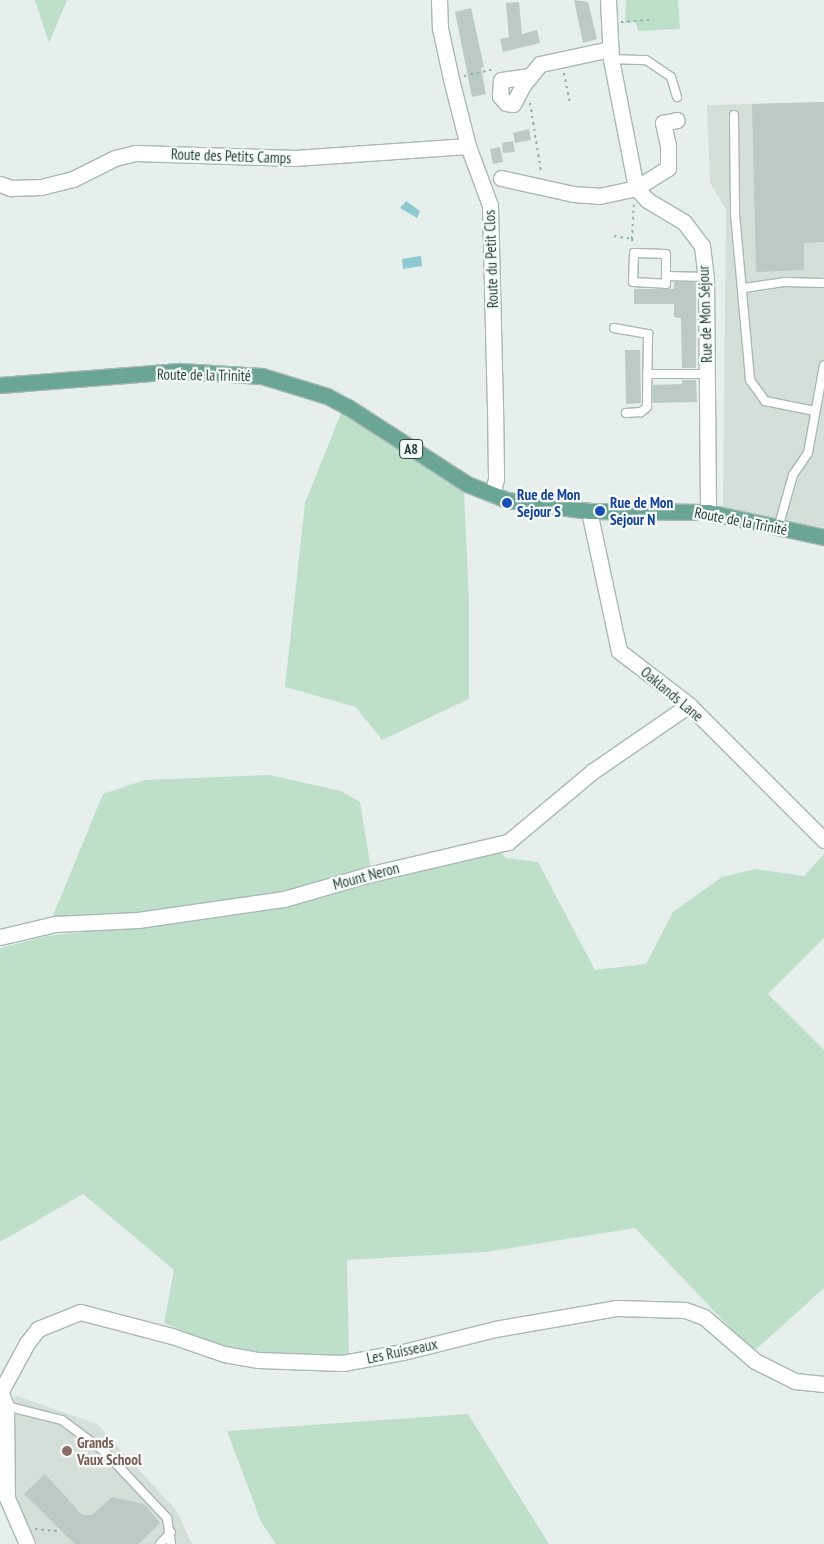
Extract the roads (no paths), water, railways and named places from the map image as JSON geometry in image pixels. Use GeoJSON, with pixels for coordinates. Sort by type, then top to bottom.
{"type":"FeatureCollection","features":[{"type":"Feature","properties":{"kind":"main road","name":"Route de la Trinité"},"geometry":{"type":"LineString","coordinates":[[0,385],[179,371],[262,376],[327,396],[348,407],[445,471],[492,495],[525,504],[589,511],[708,512],[824,537]]}},
{"type":"Feature","properties":{"kind":"street","name":"Route du Petit Clos"},"geometry":{"type":"LineString","coordinates":[[439,0],[440,28],[450,79],[468,146],[490,205],[496,404],[496,479],[492,495]]}},
{"type":"Feature","properties":{"kind":"street"},"geometry":{"type":"LineString","coordinates":[[608,0],[611,54],[636,188]]}},
{"type":"Feature","properties":{"kind":"street"},"geometry":{"type":"LineString","coordinates":[[526,80],[501,80],[500,96],[510,105],[526,80],[540,64],[562,58],[611,54]]}},
{"type":"Feature","properties":{"kind":"street"},"geometry":{"type":"LineString","coordinates":[[502,178],[573,194],[599,196],[636,188],[668,168],[668,146],[662,123],[678,120]]}},
{"type":"Feature","properties":{"kind":"street","name":"Route des Petits Camps"},"geometry":{"type":"LineString","coordinates":[[0,184],[11,188],[41,187],[72,179],[115,158],[135,153],[295,158],[468,146]]}},
{"type":"Feature","properties":{"kind":"street","name":"Rue de Mon Séjour"},"geometry":{"type":"LineString","coordinates":[[636,188],[646,200],[684,222],[702,246],[706,277],[708,512]]}},
{"type":"Feature","properties":{"kind":"street","name":"Oaklands Lane"},"geometry":{"type":"LineString","coordinates":[[589,511],[619,651],[689,705],[824,840]]}},
{"type":"Feature","properties":{"kind":"street","name":"Mount Neron"},"geometry":{"type":"LineString","coordinates":[[0,937],[55,924],[138,920],[284,899],[367,875],[508,842],[593,772],[689,705]]}},
{"type":"Feature","properties":{"kind":"street","name":"Les Ruisseaux"},"geometry":{"type":"LineString","coordinates":[[0,1391],[27,1343],[38,1329],[80,1312],[172,1336],[224,1354],[258,1360],[343,1363],[403,1352],[495,1329],[618,1308],[686,1310],[704,1317],[756,1361],[795,1381],[824,1384]]}},
{"type":"Feature","properties":{"kind":"street"},"geometry":{"type":"LineString","coordinates":[[0,1391],[6,1406],[7,1498],[26,1544]]}},
{"type":"Feature","properties":{"kind":"lane"},"geometry":{"type":"LineString","coordinates":[[611,54],[646,60],[671,77],[677,97]]}},
{"type":"Feature","properties":{"kind":"lane"},"geometry":{"type":"LineString","coordinates":[[734,115],[735,214],[744,288],[750,380],[764,401],[815,411]]}},
{"type":"Feature","properties":{"kind":"lane"},"geometry":{"type":"LineString","coordinates":[[634,253],[666,254],[666,276],[666,284],[632,282],[634,253]]}},
{"type":"Feature","properties":{"kind":"lane"},"geometry":{"type":"LineString","coordinates":[[666,276],[706,277]]}},
{"type":"Feature","properties":{"kind":"lane"},"geometry":{"type":"LineString","coordinates":[[744,288],[784,282],[824,283]]}},
{"type":"Feature","properties":{"kind":"lane"},"geometry":{"type":"LineString","coordinates":[[614,328],[648,334],[647,407],[641,412],[626,413]]}},
{"type":"Feature","properties":{"kind":"lane"},"geometry":{"type":"LineString","coordinates":[[778,528],[793,475],[808,453],[824,365]]}},
{"type":"Feature","properties":{"kind":"lane"},"geometry":{"type":"LineString","coordinates":[[647,374],[707,374]]}},
{"type":"Feature","properties":{"kind":"lane"},"geometry":{"type":"LineString","coordinates":[[6,1406],[62,1420],[105,1452],[166,1518],[171,1532],[171,1544]]}},
{"type":"Feature","properties":{"kind":"lane"},"geometry":{"type":"LineString","coordinates":[[160,1544],[171,1532]]}},
{"type":"Feature","properties":{"kind":"water"},"geometry":{"type":"Polygon","coordinates":[[[406,201],[420,211],[417,218],[400,208],[406,201]]]}},
{"type":"Feature","properties":{"kind":"water"},"geometry":{"type":"Polygon","coordinates":[[[421,256],[422,266],[403,269],[402,259],[421,256]]]}},
{"type":"Feature","properties":{"kind":"place","name":"Rue de Mon Sejour S"},"geometry":{"type":"Point","coordinates":[507,503]}},
{"type":"Feature","properties":{"kind":"place","name":"Rue de Mon Sejour N"},"geometry":{"type":"Point","coordinates":[600,511]}},
{"type":"Feature","properties":{"kind":"place","name":"Grands Vaux School"},"geometry":{"type":"Point","coordinates":[67,1451]}}]}
